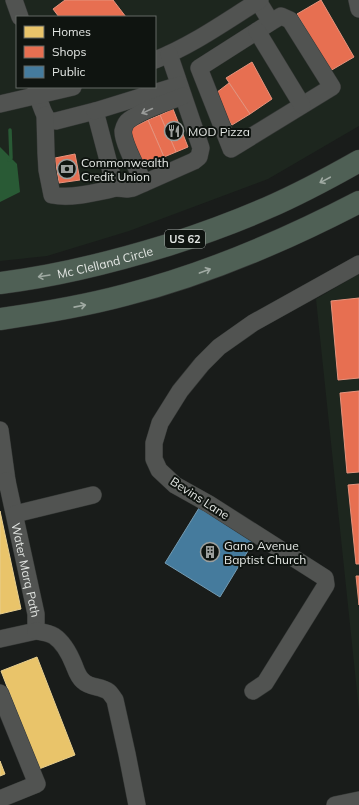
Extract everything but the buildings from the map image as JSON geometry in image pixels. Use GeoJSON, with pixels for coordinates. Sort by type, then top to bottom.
{"type":"FeatureCollection","features":[{"type":"Feature","properties":{"kind":"highway","name":"Mc Clelland Circle"},"geometry":{"type":"LineString","coordinates":[[0,283],[57,274],[101,264],[187,239],[266,208],[307,189],[359,161]]}},
{"type":"Feature","properties":{"kind":"highway"},"geometry":{"type":"LineString","coordinates":[[0,319],[85,305],[124,296],[176,281],[284,240],[359,202]]}},
{"type":"Feature","properties":{"kind":"street"},"geometry":{"type":"LineString","coordinates":[[14,0],[20,16]]}},
{"type":"Feature","properties":{"kind":"street"},"geometry":{"type":"LineString","coordinates":[[357,0],[359,9]]}},
{"type":"Feature","properties":{"kind":"street"},"geometry":{"type":"LineString","coordinates":[[45,114],[47,170],[52,195],[61,197],[117,188],[133,188],[194,161],[199,157],[201,148],[181,91],[162,57],[199,38],[259,1],[264,27],[302,105]]}},
{"type":"Feature","properties":{"kind":"street"},"geometry":{"type":"LineString","coordinates":[[281,16],[290,20],[332,87],[231,150],[199,68],[226,51],[281,16]]}},
{"type":"Feature","properties":{"kind":"street"},"geometry":{"type":"LineString","coordinates":[[212,30],[226,51]]}},
{"type":"Feature","properties":{"kind":"street"},"geometry":{"type":"LineString","coordinates":[[0,104],[37,91],[64,88]]}},
{"type":"Feature","properties":{"kind":"street"},"geometry":{"type":"LineString","coordinates":[[37,91],[45,114],[49,120],[56,121],[181,91]]}},
{"type":"Feature","properties":{"kind":"street"},"geometry":{"type":"LineString","coordinates":[[144,182],[126,145],[123,129],[127,121],[181,91]]}},
{"type":"Feature","properties":{"kind":"street"},"geometry":{"type":"LineString","coordinates":[[95,111],[111,173],[117,188]]}},
{"type":"Feature","properties":{"kind":"street","name":"Bevins Lane"},"geometry":{"type":"LineString","coordinates":[[252,691],[265,683],[326,586],[325,578],[175,484],[159,470],[154,459],[154,443],[160,423],[180,391],[202,364],[219,347],[253,323],[359,264]]}},
{"type":"Feature","properties":{"kind":"street","name":"Water Marq Path"},"geometry":{"type":"LineString","coordinates":[[0,430],[4,481],[15,514],[36,614],[36,630],[0,639]]}},
{"type":"Feature","properties":{"kind":"street"},"geometry":{"type":"LineString","coordinates":[[15,514],[93,495]]}},
{"type":"Feature","properties":{"kind":"street"},"geometry":{"type":"LineString","coordinates":[[36,630],[46,633],[60,641],[70,657],[78,676],[83,682],[110,693],[115,700],[137,805]]}},
{"type":"Feature","properties":{"kind":"street"},"geometry":{"type":"LineString","coordinates":[[0,693],[37,784],[0,799]]}},
{"type":"Feature","properties":{"kind":"street"},"geometry":{"type":"LineString","coordinates":[[335,805],[359,800]]}},
{"type":"Feature","properties":{"kind":"shaded area"},"geometry":{"type":"Polygon","coordinates":[[[0,0],[359,0],[359,126],[268,179],[129,231],[47,256],[0,261],[0,0]]]}},
{"type":"Feature","properties":{"kind":"shaded area"},"geometry":{"type":"Polygon","coordinates":[[[0,147],[17,164],[20,192],[0,202],[0,147]]]}},
{"type":"Feature","properties":{"kind":"shaded area"},"geometry":{"type":"Polygon","coordinates":[[[359,274],[359,711],[316,299],[359,274]]]}},
{"type":"Feature","properties":{"kind":"waterway"},"geometry":{"type":"LineString","coordinates":[[9,160],[11,158],[10,130]]}},
{"type":"Feature","properties":{"kind":"place","name":"MOD Pizza"},"geometry":{"type":"Point","coordinates":[174,131]}},
{"type":"Feature","properties":{"kind":"place","name":"Commonwealth Credit Union"},"geometry":{"type":"Point","coordinates":[67,169]}},
{"type":"Feature","properties":{"kind":"place","name":"Gano Avenue Baptist Church"},"geometry":{"type":"Point","coordinates":[210,552]}}]}
